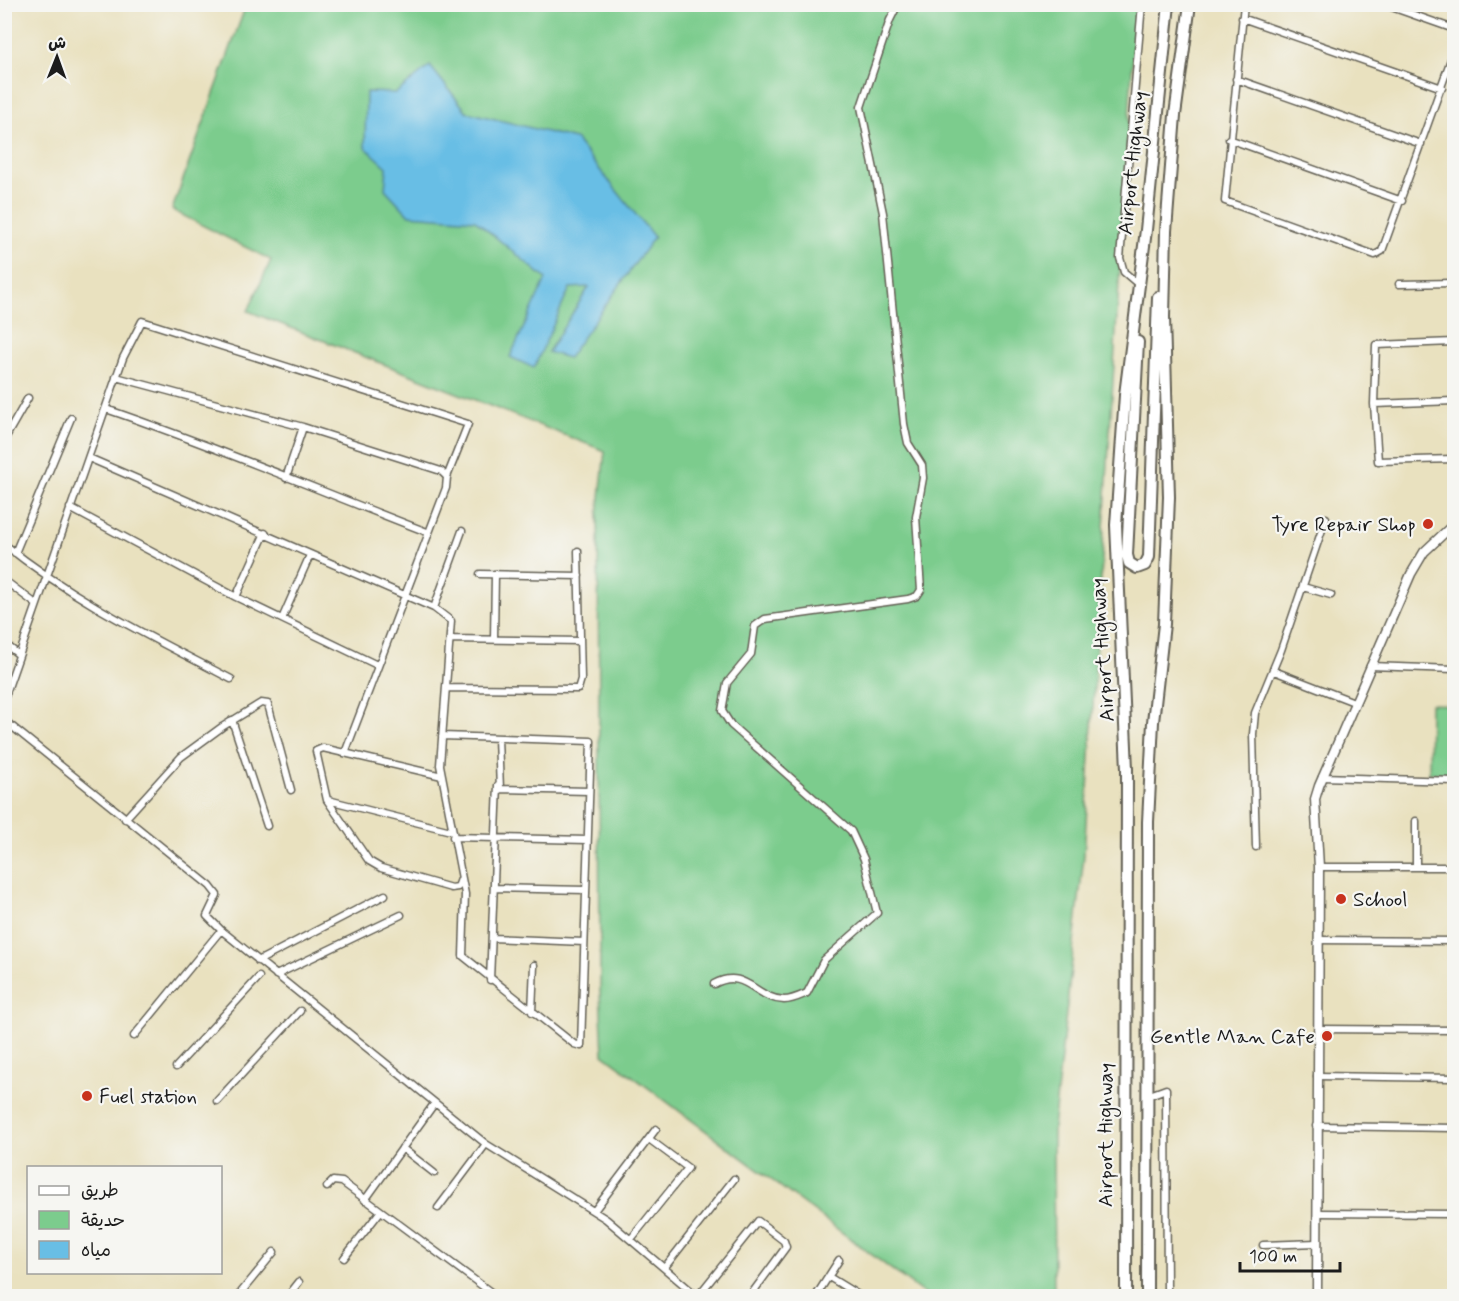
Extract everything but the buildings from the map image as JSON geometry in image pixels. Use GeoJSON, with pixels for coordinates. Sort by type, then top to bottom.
{"type":"FeatureCollection","features":[{"type":"Feature","properties":{"kind":"highway","name":"Airport Highway"},"geometry":{"type":"LineString","coordinates":[[1126,1296],[1127,769],[1116,525],[1125,394],[1146,234],[1169,4]]}},
{"type":"Feature","properties":{"kind":"highway","name":"Airport Highway"},"geometry":{"type":"LineString","coordinates":[[1147,1296],[1146,1097],[1150,772],[1164,624],[1169,497],[1164,316],[1168,199],[1175,115],[1190,4]]}},
{"type":"Feature","properties":{"kind":"highway"},"geometry":{"type":"LineString","coordinates":[[1146,234],[1127,555],[1129,563],[1137,568],[1145,565],[1149,557],[1157,375],[1156,315],[1168,199]]}},
{"type":"Feature","properties":{"kind":"street"},"geometry":{"type":"LineString","coordinates":[[714,984],[723,980],[737,979],[764,994],[784,1000],[807,993],[824,960],[877,913],[864,858],[851,831],[731,725],[722,711],[727,683],[751,654],[753,630],[759,622],[765,619],[908,598],[917,596],[921,590],[916,517],[923,478],[922,465],[908,443],[904,424],[883,213],[861,107],[890,20],[898,4]]}},
{"type":"Feature","properties":{"kind":"street"},"geometry":{"type":"LineString","coordinates":[[1138,284],[1124,272],[1120,258],[1142,4]]}},
{"type":"Feature","properties":{"kind":"street"},"geometry":{"type":"LineString","coordinates":[[1244,4],[1224,196],[1229,203],[1377,255],[1382,251],[1402,201],[1455,51]]}},
{"type":"Feature","properties":{"kind":"street"},"geometry":{"type":"LineString","coordinates":[[1383,4],[1455,29]]}},
{"type":"Feature","properties":{"kind":"street"},"geometry":{"type":"LineString","coordinates":[[1242,18],[1442,88]]}},
{"type":"Feature","properties":{"kind":"street"},"geometry":{"type":"LineString","coordinates":[[1236,79],[1421,144]]}},
{"type":"Feature","properties":{"kind":"street"},"geometry":{"type":"LineString","coordinates":[[1229,139],[1402,201]]}},
{"type":"Feature","properties":{"kind":"street"},"geometry":{"type":"LineString","coordinates":[[1398,284],[1455,283]]}},
{"type":"Feature","properties":{"kind":"street"},"geometry":{"type":"LineString","coordinates":[[4,699],[116,377],[142,321],[468,424],[447,477],[446,488],[427,532],[345,753]]}},
{"type":"Feature","properties":{"kind":"street"},"geometry":{"type":"LineString","coordinates":[[1455,342],[1376,345],[1374,404],[1378,461],[1455,459]]}},
{"type":"Feature","properties":{"kind":"street"},"geometry":{"type":"LineString","coordinates":[[116,377],[303,427],[441,471],[447,477]]}},
{"type":"Feature","properties":{"kind":"street"},"geometry":{"type":"LineString","coordinates":[[4,440],[28,398]]}},
{"type":"Feature","properties":{"kind":"street"},"geometry":{"type":"LineString","coordinates":[[1374,404],[1455,401]]}},
{"type":"Feature","properties":{"kind":"street"},"geometry":{"type":"LineString","coordinates":[[106,409],[192,438],[286,478],[427,532]]}},
{"type":"Feature","properties":{"kind":"street"},"geometry":{"type":"LineString","coordinates":[[15,553],[71,418]]}},
{"type":"Feature","properties":{"kind":"street"},"geometry":{"type":"LineString","coordinates":[[286,478],[303,427]]}},
{"type":"Feature","properties":{"kind":"street"},"geometry":{"type":"LineString","coordinates":[[89,458],[434,608],[451,621],[442,736],[442,776],[465,903],[461,950],[466,960],[490,980],[574,1044],[581,1046],[591,741],[442,736]]}},
{"type":"Feature","properties":{"kind":"street"},"geometry":{"type":"LineString","coordinates":[[70,508],[236,597],[377,664]]}},
{"type":"Feature","properties":{"kind":"street"},"geometry":{"type":"LineString","coordinates":[[1256,847],[1253,734],[1259,701],[1274,671],[1326,518]]}},
{"type":"Feature","properties":{"kind":"street"},"geometry":{"type":"LineString","coordinates":[[1317,1296],[1319,867],[1315,798],[1369,666],[1419,558],[1444,531],[1455,524]]}},
{"type":"Feature","properties":{"kind":"street"},"geometry":{"type":"LineString","coordinates":[[434,608],[462,531]]}},
{"type":"Feature","properties":{"kind":"street"},"geometry":{"type":"LineString","coordinates":[[236,597],[264,533]]}},
{"type":"Feature","properties":{"kind":"street"},"geometry":{"type":"LineString","coordinates":[[4,544],[45,576],[124,622],[231,678]]}},
{"type":"Feature","properties":{"kind":"street"},"geometry":{"type":"LineString","coordinates":[[447,688],[578,689],[581,679],[578,551]]}},
{"type":"Feature","properties":{"kind":"street"},"geometry":{"type":"LineString","coordinates":[[282,619],[310,555]]}},
{"type":"Feature","properties":{"kind":"street"},"geometry":{"type":"LineString","coordinates":[[480,574],[579,576]]}},
{"type":"Feature","properties":{"kind":"street"},"geometry":{"type":"LineString","coordinates":[[494,639],[495,574]]}},
{"type":"Feature","properties":{"kind":"street"},"geometry":{"type":"LineString","coordinates":[[4,580],[36,604]]}},
{"type":"Feature","properties":{"kind":"street"},"geometry":{"type":"LineString","coordinates":[[1303,587],[1332,595]]}},
{"type":"Feature","properties":{"kind":"street"},"geometry":{"type":"LineString","coordinates":[[450,639],[580,641]]}},
{"type":"Feature","properties":{"kind":"street"},"geometry":{"type":"LineString","coordinates":[[4,643],[19,656]]}},
{"type":"Feature","properties":{"kind":"street"},"geometry":{"type":"LineString","coordinates":[[1369,666],[1455,669]]}},
{"type":"Feature","properties":{"kind":"street"},"geometry":{"type":"LineString","coordinates":[[1274,671],[1354,702]]}},
{"type":"Feature","properties":{"kind":"street"},"geometry":{"type":"LineString","coordinates":[[125,819],[181,757],[232,720],[261,703],[268,704],[291,790]]}},
{"type":"Feature","properties":{"kind":"street"},"geometry":{"type":"LineString","coordinates":[[4,720],[216,892],[216,899],[207,916],[258,961],[486,1144],[594,1211],[698,1296],[758,1221],[784,1241],[786,1247],[750,1296]]}},
{"type":"Feature","properties":{"kind":"street"},"geometry":{"type":"LineString","coordinates":[[232,720],[267,826]]}},
{"type":"Feature","properties":{"kind":"street"},"geometry":{"type":"LineString","coordinates":[[490,980],[498,738]]}},
{"type":"Feature","properties":{"kind":"street"},"geometry":{"type":"LineString","coordinates":[[442,776],[345,753],[317,749],[327,800],[374,864],[451,888],[458,887],[461,879]]}},
{"type":"Feature","properties":{"kind":"street"},"geometry":{"type":"LineString","coordinates":[[1322,777],[1455,781]]}},
{"type":"Feature","properties":{"kind":"street"},"geometry":{"type":"LineString","coordinates":[[498,785],[502,790],[589,791]]}},
{"type":"Feature","properties":{"kind":"street"},"geometry":{"type":"LineString","coordinates":[[327,800],[452,834],[496,838],[587,840]]}},
{"type":"Feature","properties":{"kind":"street"},"geometry":{"type":"LineString","coordinates":[[1416,821],[1416,867]]}},
{"type":"Feature","properties":{"kind":"street"},"geometry":{"type":"LineString","coordinates":[[1319,867],[1455,867]]}},
{"type":"Feature","properties":{"kind":"street"},"geometry":{"type":"LineString","coordinates":[[494,888],[586,890]]}},
{"type":"Feature","properties":{"kind":"street"},"geometry":{"type":"LineString","coordinates":[[258,961],[385,895]]}},
{"type":"Feature","properties":{"kind":"street"},"geometry":{"type":"LineString","coordinates":[[276,975],[401,915]]}},
{"type":"Feature","properties":{"kind":"street"},"geometry":{"type":"LineString","coordinates":[[134,1036],[221,930]]}},
{"type":"Feature","properties":{"kind":"street"},"geometry":{"type":"LineString","coordinates":[[492,938],[584,942]]}},
{"type":"Feature","properties":{"kind":"street"},"geometry":{"type":"LineString","coordinates":[[1318,940],[1455,941]]}},
{"type":"Feature","properties":{"kind":"street"},"geometry":{"type":"LineString","coordinates":[[532,1012],[534,965]]}},
{"type":"Feature","properties":{"kind":"street"},"geometry":{"type":"LineString","coordinates":[[176,1067],[260,978]]}},
{"type":"Feature","properties":{"kind":"street"},"geometry":{"type":"LineString","coordinates":[[217,1101],[300,1011]]}},
{"type":"Feature","properties":{"kind":"street"},"geometry":{"type":"LineString","coordinates":[[1318,1029],[1455,1030]]}},
{"type":"Feature","properties":{"kind":"street"},"geometry":{"type":"LineString","coordinates":[[1317,1076],[1455,1078]]}},
{"type":"Feature","properties":{"kind":"street"},"geometry":{"type":"LineString","coordinates":[[1146,1097],[1166,1089],[1167,1296]]}},
{"type":"Feature","properties":{"kind":"street"},"geometry":{"type":"LineString","coordinates":[[365,1200],[434,1104]]}},
{"type":"Feature","properties":{"kind":"street"},"geometry":{"type":"LineString","coordinates":[[1316,1126],[1455,1128]]}},
{"type":"Feature","properties":{"kind":"street"},"geometry":{"type":"LineString","coordinates":[[594,1211],[656,1130]]}},
{"type":"Feature","properties":{"kind":"street"},"geometry":{"type":"LineString","coordinates":[[631,1239],[688,1168],[649,1139]]}},
{"type":"Feature","properties":{"kind":"street"},"geometry":{"type":"LineString","coordinates":[[438,1208],[486,1144]]}},
{"type":"Feature","properties":{"kind":"street"},"geometry":{"type":"LineString","coordinates":[[402,1148],[434,1173]]}},
{"type":"Feature","properties":{"kind":"street"},"geometry":{"type":"LineString","coordinates":[[665,1267],[734,1179]]}},
{"type":"Feature","properties":{"kind":"street"},"geometry":{"type":"LineString","coordinates":[[327,1186],[333,1181],[342,1182],[496,1296]]}},
{"type":"Feature","properties":{"kind":"street"},"geometry":{"type":"LineString","coordinates":[[344,1258],[380,1212]]}},
{"type":"Feature","properties":{"kind":"street"},"geometry":{"type":"LineString","coordinates":[[1317,1213],[1455,1214]]}},
{"type":"Feature","properties":{"kind":"street"},"geometry":{"type":"LineString","coordinates":[[1263,1245],[1317,1244]]}},
{"type":"Feature","properties":{"kind":"street"},"geometry":{"type":"LineString","coordinates":[[238,1296],[274,1252]]}},
{"type":"Feature","properties":{"kind":"street"},"geometry":{"type":"LineString","coordinates":[[816,1296],[839,1260]]}},
{"type":"Feature","properties":{"kind":"street"},"geometry":{"type":"LineString","coordinates":[[828,1277],[860,1296]]}},
{"type":"Feature","properties":{"kind":"street"},"geometry":{"type":"LineString","coordinates":[[288,1296],[299,1281]]}},
{"type":"Feature","properties":{"kind":"green space"},"geometry":{"type":"Polygon","coordinates":[[[246,5],[1136,5],[1084,855],[1053,1128],[1054,1296],[927,1296],[603,1054],[600,992],[598,515],[605,451],[248,311],[271,260],[172,210],[246,5]]]}},
{"type":"Feature","properties":{"kind":"green space"},"geometry":{"type":"Polygon","coordinates":[[[1430,704],[1454,705],[1454,774],[1429,773],[1430,704]]]}},
{"type":"Feature","properties":{"kind":"water"},"geometry":{"type":"Polygon","coordinates":[[[430,66],[467,112],[575,139],[654,237],[568,358],[548,352],[589,287],[570,288],[534,368],[510,357],[546,279],[475,220],[409,215],[385,189],[387,167],[365,147],[366,92],[396,93],[430,66]]]}},
{"type":"Feature","properties":{"kind":"place","name":"Tyre Repair Shop"},"geometry":{"type":"Point","coordinates":[1428,524]}},
{"type":"Feature","properties":{"kind":"place","name":"School"},"geometry":{"type":"Point","coordinates":[1341,899]}},
{"type":"Feature","properties":{"kind":"place","name":"Gentle Man Cafe"},"geometry":{"type":"Point","coordinates":[1327,1036]}},
{"type":"Feature","properties":{"kind":"place","name":"Fuel station"},"geometry":{"type":"Point","coordinates":[87,1096]}}]}
